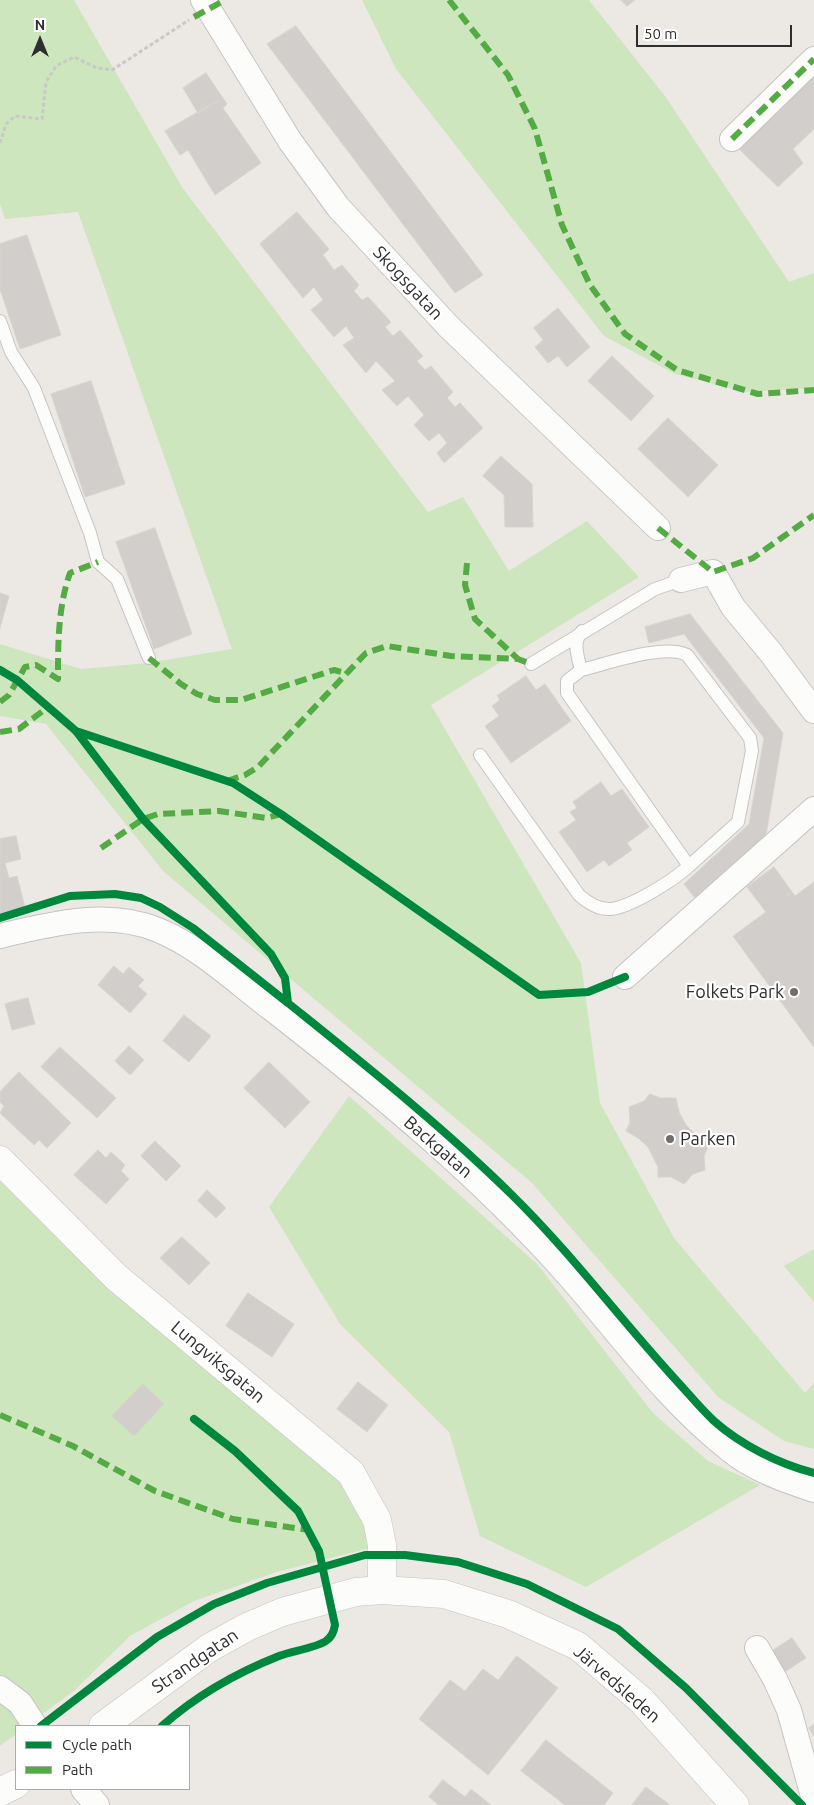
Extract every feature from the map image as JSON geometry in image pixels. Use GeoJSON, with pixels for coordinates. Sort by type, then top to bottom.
{"type":"FeatureCollection","features":[{"type":"Feature","properties":{"kind":"main road","name":"Lungviksgatan"},"geometry":{"type":"LineString","coordinates":[[0,1160],[116,1277],[351,1473],[377,1520],[382,1545],[382,1590]]}},
{"type":"Feature","properties":{"kind":"main road","name":"Strandgatan"},"geometry":{"type":"LineString","coordinates":[[104,1725],[209,1648],[247,1627],[282,1612],[328,1599],[382,1590]]}},
{"type":"Feature","properties":{"kind":"main road","name":"Järvedsleden"},"geometry":{"type":"LineString","coordinates":[[382,1590],[444,1594],[508,1614],[578,1646],[642,1701],[735,1805]]}},
{"type":"Feature","properties":{"kind":"main road"},"geometry":{"type":"LineString","coordinates":[[0,1792],[15,1784]]}},
{"type":"Feature","properties":{"kind":"street","name":"Skogsgatan"},"geometry":{"type":"LineString","coordinates":[[198,8],[290,142],[338,207],[449,327],[577,448],[658,528]]}},
{"type":"Feature","properties":{"kind":"street"},"geometry":{"type":"LineString","coordinates":[[732,139],[814,59]]}},
{"type":"Feature","properties":{"kind":"street"},"geometry":{"type":"LineString","coordinates":[[682,580],[713,572],[732,607],[771,653],[814,712]]}},
{"type":"Feature","properties":{"kind":"street"},"geometry":{"type":"LineString","coordinates":[[625,977],[814,809]]}},
{"type":"Feature","properties":{"kind":"street","name":"Backgatan"},"geometry":{"type":"LineString","coordinates":[[0,936],[39,926],[83,920],[122,921],[157,929],[212,962],[336,1059],[476,1180],[568,1275],[668,1394],[730,1451],[766,1472],[814,1490]]}},
{"type":"Feature","properties":{"kind":"street"},"geometry":{"type":"LineString","coordinates":[[757,1648],[775,1679],[789,1710],[814,1800]]}},
{"type":"Feature","properties":{"kind":"street"},"geometry":{"type":"LineString","coordinates":[[0,1688],[20,1703],[34,1725]]}},
{"type":"Feature","properties":{"kind":"street"},"geometry":{"type":"LineString","coordinates":[[84,1790],[98,1805]]}},
{"type":"Feature","properties":{"kind":"lane"},"geometry":{"type":"LineString","coordinates":[[0,321],[11,352],[34,388],[90,533],[98,562],[117,579],[149,658]]}},
{"type":"Feature","properties":{"kind":"lane"},"geometry":{"type":"LineString","coordinates":[[531,664],[655,589],[682,580]]}},
{"type":"Feature","properties":{"kind":"lane"},"geometry":{"type":"LineString","coordinates":[[581,670],[576,650],[577,642],[582,632]]}},
{"type":"Feature","properties":{"kind":"lane"},"geometry":{"type":"LineString","coordinates":[[480,755],[579,895],[586,902],[604,908],[618,908],[673,881],[690,866],[738,822],[752,750],[750,738],[687,655],[680,651],[664,651],[581,670],[566,681],[567,693],[690,866]]}},
{"type":"Feature","properties":{"kind":"path"},"geometry":{"type":"LineString","coordinates":[[0,142],[6,124],[15,116],[42,119],[46,82],[56,66],[74,56],[97,68],[112,70],[198,8]]}},
{"type":"Feature","properties":{"kind":"path"},"geometry":{"type":"LineString","coordinates":[[312,1569],[330,1564]]}},
{"type":"Feature","properties":{"kind":"path"},"geometry":{"type":"LineString","coordinates":[[163,1725],[186,1706],[242,1671],[291,1651],[326,1641],[334,1632],[334,1625],[321,1567]]}},
{"type":"Feature","properties":{"kind":"green space"},"geometry":{"type":"Polygon","coordinates":[[[0,0],[74,0],[182,187],[428,512],[463,497],[509,571],[587,521],[639,577],[431,705],[581,963],[600,1103],[674,1238],[805,1393],[814,1383],[814,1449],[784,1441],[718,1397],[532,1183],[163,871],[46,724],[0,716],[0,644],[81,669],[147,663],[232,649],[78,212],[5,219],[0,204],[0,0]]]}},
{"type":"Feature","properties":{"kind":"green space"},"geometry":{"type":"Polygon","coordinates":[[[362,0],[589,0],[665,96],[789,282],[814,273],[814,388],[745,392],[675,374],[604,336],[396,69],[362,0]]]}},
{"type":"Feature","properties":{"kind":"green space"},"geometry":{"type":"Polygon","coordinates":[[[349,1096],[537,1264],[653,1413],[708,1461],[760,1485],[586,1587],[480,1536],[449,1432],[340,1324],[269,1207],[349,1096]]]}},
{"type":"Feature","properties":{"kind":"green space"},"geometry":{"type":"Polygon","coordinates":[[[0,1177],[345,1477],[374,1547],[277,1572],[194,1601],[130,1636],[75,1690],[27,1725],[15,1725],[15,1735],[0,1746],[0,1177]]]}},
{"type":"Feature","properties":{"kind":"green space"},"geometry":{"type":"Polygon","coordinates":[[[814,1249],[814,1302],[784,1266],[814,1249]]]}},
{"type":"Feature","properties":{"kind":"building"},"geometry":{"type":"Polygon","coordinates":[[[621,0],[635,0],[627,6],[621,0]]]}},
{"type":"Feature","properties":{"kind":"building"},"geometry":{"type":"Polygon","coordinates":[[[296,26],[483,275],[455,293],[267,44],[296,26]]]}},
{"type":"Feature","properties":{"kind":"building"},"geometry":{"type":"Polygon","coordinates":[[[206,73],[227,104],[223,108],[218,101],[198,113],[183,88],[206,73]]]}},
{"type":"Feature","properties":{"kind":"building"},"geometry":{"type":"Polygon","coordinates":[[[814,76],[814,129],[793,149],[803,163],[778,187],[739,149],[814,76]]]}},
{"type":"Feature","properties":{"kind":"building"},"geometry":{"type":"Polygon","coordinates":[[[218,101],[261,163],[215,195],[188,150],[180,155],[165,131],[218,101]]]}},
{"type":"Feature","properties":{"kind":"building"},"geometry":{"type":"Polygon","coordinates":[[[297,212],[329,249],[323,255],[334,270],[342,265],[359,285],[354,291],[362,300],[368,297],[391,322],[385,327],[393,336],[400,330],[423,356],[417,361],[425,370],[431,366],[453,392],[447,398],[455,407],[460,403],[483,428],[444,463],[437,453],[447,443],[439,433],[429,441],[414,425],[424,415],[408,396],[397,406],[382,390],[395,381],[376,361],[366,373],[343,345],[354,338],[346,326],[334,337],[311,310],[323,300],[314,287],[303,298],[260,244],[297,212]]]}},
{"type":"Feature","properties":{"kind":"building"},"geometry":{"type":"Polygon","coordinates":[[[27,235],[61,335],[20,349],[0,289],[0,244],[27,235]]]}},
{"type":"Feature","properties":{"kind":"building"},"geometry":{"type":"Polygon","coordinates":[[[558,308],[590,347],[567,367],[558,356],[548,363],[535,347],[543,340],[534,328],[558,308]]]}},
{"type":"Feature","properties":{"kind":"building"},"geometry":{"type":"Polygon","coordinates":[[[612,356],[654,396],[631,421],[588,381],[612,356]]]}},
{"type":"Feature","properties":{"kind":"building"},"geometry":{"type":"Polygon","coordinates":[[[91,381],[125,484],[85,497],[51,394],[91,381]]]}},
{"type":"Feature","properties":{"kind":"building"},"geometry":{"type":"Polygon","coordinates":[[[668,418],[718,465],[688,497],[638,449],[668,418]]]}},
{"type":"Feature","properties":{"kind":"building"},"geometry":{"type":"Polygon","coordinates":[[[501,456],[532,484],[533,527],[505,527],[504,495],[483,476],[501,456]]]}},
{"type":"Feature","properties":{"kind":"building"},"geometry":{"type":"Polygon","coordinates":[[[155,528],[192,634],[154,649],[116,542],[155,528]]]}},
{"type":"Feature","properties":{"kind":"building"},"geometry":{"type":"Polygon","coordinates":[[[0,593],[9,596],[0,628],[0,593]]]}},
{"type":"Feature","properties":{"kind":"building"},"geometry":{"type":"Polygon","coordinates":[[[690,614],[783,733],[766,835],[695,898],[684,884],[749,824],[764,738],[684,634],[649,643],[645,627],[690,614]]]}},
{"type":"Feature","properties":{"kind":"building"},"geometry":{"type":"Polygon","coordinates":[[[526,676],[536,690],[545,684],[571,721],[511,763],[485,726],[499,716],[492,706],[500,700],[497,696],[526,676]]]}},
{"type":"Feature","properties":{"kind":"building"},"geometry":{"type":"Polygon","coordinates":[[[601,782],[611,796],[622,789],[649,827],[627,843],[632,850],[609,866],[604,860],[587,872],[559,832],[576,820],[570,812],[577,808],[573,802],[601,782]]]}},
{"type":"Feature","properties":{"kind":"building"},"geometry":{"type":"Polygon","coordinates":[[[16,836],[21,859],[5,863],[9,878],[17,876],[25,908],[0,914],[0,839],[16,836]]]}},
{"type":"Feature","properties":{"kind":"building","name":"Folkets Park"},"geometry":{"type":"Polygon","coordinates":[[[774,867],[795,896],[814,882],[814,1047],[733,936],[766,912],[747,887],[774,867]]]}},
{"type":"Feature","properties":{"kind":"building"},"geometry":{"type":"Polygon","coordinates":[[[114,966],[123,974],[129,967],[144,980],[138,986],[147,994],[130,1013],[98,985],[114,966]]]}},
{"type":"Feature","properties":{"kind":"building"},"geometry":{"type":"Polygon","coordinates":[[[28,998],[35,1024],[12,1030],[5,1004],[28,998]]]}},
{"type":"Feature","properties":{"kind":"building"},"geometry":{"type":"Polygon","coordinates":[[[184,1015],[211,1036],[189,1062],[163,1041],[184,1015]]]}},
{"type":"Feature","properties":{"kind":"building"},"geometry":{"type":"Polygon","coordinates":[[[129,1046],[144,1060],[130,1075],[115,1061],[129,1046]]]}},
{"type":"Feature","properties":{"kind":"building"},"geometry":{"type":"Polygon","coordinates":[[[60,1047],[116,1098],[97,1118],[41,1067],[60,1047]]]}},
{"type":"Feature","properties":{"kind":"building"},"geometry":{"type":"Polygon","coordinates":[[[269,1062],[310,1102],[285,1128],[244,1088],[269,1062]]]}},
{"type":"Feature","properties":{"kind":"building"},"geometry":{"type":"Polygon","coordinates":[[[19,1072],[71,1123],[47,1148],[39,1140],[34,1145],[0,1113],[4,1106],[0,1102],[0,1092],[19,1072]]]}},
{"type":"Feature","properties":{"kind":"building","name":"Parken"},"geometry":{"type":"Polygon","coordinates":[[[650,1094],[660,1098],[676,1098],[679,1112],[686,1125],[709,1144],[704,1156],[705,1170],[693,1174],[684,1184],[671,1177],[658,1177],[658,1167],[648,1147],[626,1131],[630,1122],[629,1107],[644,1101],[650,1094]]]}},
{"type":"Feature","properties":{"kind":"building"},"geometry":{"type":"Polygon","coordinates":[[[155,1141],[181,1166],[166,1181],[141,1156],[155,1141]]]}},
{"type":"Feature","properties":{"kind":"building"},"geometry":{"type":"Polygon","coordinates":[[[98,1150],[106,1158],[111,1152],[125,1165],[121,1171],[129,1179],[106,1204],[74,1175],[98,1150]]]}},
{"type":"Feature","properties":{"kind":"building"},"geometry":{"type":"Polygon","coordinates":[[[207,1190],[226,1208],[216,1218],[198,1201],[207,1190]]]}},
{"type":"Feature","properties":{"kind":"building"},"geometry":{"type":"Polygon","coordinates":[[[182,1237],[210,1263],[189,1285],[160,1258],[182,1237]]]}},
{"type":"Feature","properties":{"kind":"building"},"geometry":{"type":"Polygon","coordinates":[[[248,1293],[294,1324],[272,1357],[226,1326],[248,1293]]]}},
{"type":"Feature","properties":{"kind":"building"},"geometry":{"type":"Polygon","coordinates":[[[358,1382],[388,1405],[367,1432],[337,1409],[358,1382]]]}},
{"type":"Feature","properties":{"kind":"building"},"geometry":{"type":"Polygon","coordinates":[[[143,1384],[164,1404],[134,1436],[112,1416],[143,1384]]]}},
{"type":"Feature","properties":{"kind":"building"},"geometry":{"type":"Polygon","coordinates":[[[792,1638],[806,1658],[783,1673],[769,1653],[792,1638]]]}},
{"type":"Feature","properties":{"kind":"building"},"geometry":{"type":"Polygon","coordinates":[[[517,1656],[558,1688],[488,1775],[419,1719],[450,1680],[465,1691],[483,1669],[498,1680],[517,1656]]]}},
{"type":"Feature","properties":{"kind":"building"},"geometry":{"type":"Polygon","coordinates":[[[814,1725],[814,1737],[809,1728],[814,1725]]]}},
{"type":"Feature","properties":{"kind":"building"},"geometry":{"type":"Polygon","coordinates":[[[546,1740],[613,1793],[604,1805],[565,1805],[521,1771],[546,1740]]]}},
{"type":"Feature","properties":{"kind":"building"},"geometry":{"type":"Polygon","coordinates":[[[443,1780],[465,1797],[471,1789],[491,1805],[439,1805],[429,1797],[443,1780]]]}},
{"type":"Feature","properties":{"kind":"building"},"geometry":{"type":"Polygon","coordinates":[[[646,1787],[670,1805],[632,1805],[646,1787]]]}},
{"type":"Feature","properties":{"kind":"marked path"},"geometry":{"type":"LineString","coordinates":[[194,17],[225,0]]}},
{"type":"Feature","properties":{"kind":"marked path"},"geometry":{"type":"LineString","coordinates":[[449,0],[508,75],[535,129],[562,225],[590,285],[625,334],[677,370],[758,394],[814,390]]}},
{"type":"Feature","properties":{"kind":"marked path"},"geometry":{"type":"LineString","coordinates":[[732,139],[814,59]]}},
{"type":"Feature","properties":{"kind":"marked path"},"geometry":{"type":"LineString","coordinates":[[658,528],[713,572],[753,558],[814,515]]}},
{"type":"Feature","properties":{"kind":"marked path"},"geometry":{"type":"LineString","coordinates":[[0,702],[9,695],[25,667],[36,665],[58,679],[61,612],[70,573],[98,562]]}},
{"type":"Feature","properties":{"kind":"marked path"},"geometry":{"type":"LineString","coordinates":[[467,563],[465,585],[475,619],[518,659]]}},
{"type":"Feature","properties":{"kind":"marked path"},"geometry":{"type":"LineString","coordinates":[[227,781],[245,775],[258,767],[366,653],[387,646],[451,656],[518,659],[531,664]]}},
{"type":"Feature","properties":{"kind":"marked path"},"geometry":{"type":"LineString","coordinates":[[149,658],[181,684],[197,694],[215,700],[241,700],[334,670],[345,673]]}},
{"type":"Feature","properties":{"kind":"marked path"},"geometry":{"type":"LineString","coordinates":[[0,732],[19,729],[48,707]]}},
{"type":"Feature","properties":{"kind":"marked path"},"geometry":{"type":"LineString","coordinates":[[101,848],[143,819],[158,814],[219,811],[266,818],[281,814]]}},
{"type":"Feature","properties":{"kind":"marked path"},"geometry":{"type":"LineString","coordinates":[[0,1415],[73,1446],[155,1491],[233,1519],[309,1530]]}},
{"type":"Feature","properties":{"kind":"cycle path"},"geometry":{"type":"LineString","coordinates":[[0,670],[17,680],[76,731],[143,819],[271,954],[285,978],[288,1003],[431,1120],[512,1195],[555,1240],[714,1421],[736,1438],[761,1453],[814,1473]]}},
{"type":"Feature","properties":{"kind":"cycle path"},"geometry":{"type":"LineString","coordinates":[[76,731],[233,783],[281,814],[539,995],[588,992],[625,977]]}},
{"type":"Feature","properties":{"kind":"cycle path"},"geometry":{"type":"LineString","coordinates":[[0,918],[70,896],[115,894],[141,898],[160,907],[193,928],[288,1003]]}},
{"type":"Feature","properties":{"kind":"cycle path"},"geometry":{"type":"LineString","coordinates":[[163,1725],[189,1704],[232,1677],[279,1656],[316,1646],[326,1641],[330,1638],[335,1625],[319,1551],[298,1511],[235,1451],[194,1419]]}},
{"type":"Feature","properties":{"kind":"cycle path"},"geometry":{"type":"LineString","coordinates":[[42,1725],[157,1637],[214,1604],[267,1583],[365,1555],[405,1555],[458,1562],[527,1584],[618,1629],[686,1688],[802,1805]]}},
{"type":"Feature","properties":{"kind":"place","name":"Folkets Park"},"geometry":{"type":"Point","coordinates":[794,992]}},
{"type":"Feature","properties":{"kind":"place","name":"Parken"},"geometry":{"type":"Point","coordinates":[670,1139]}}]}
